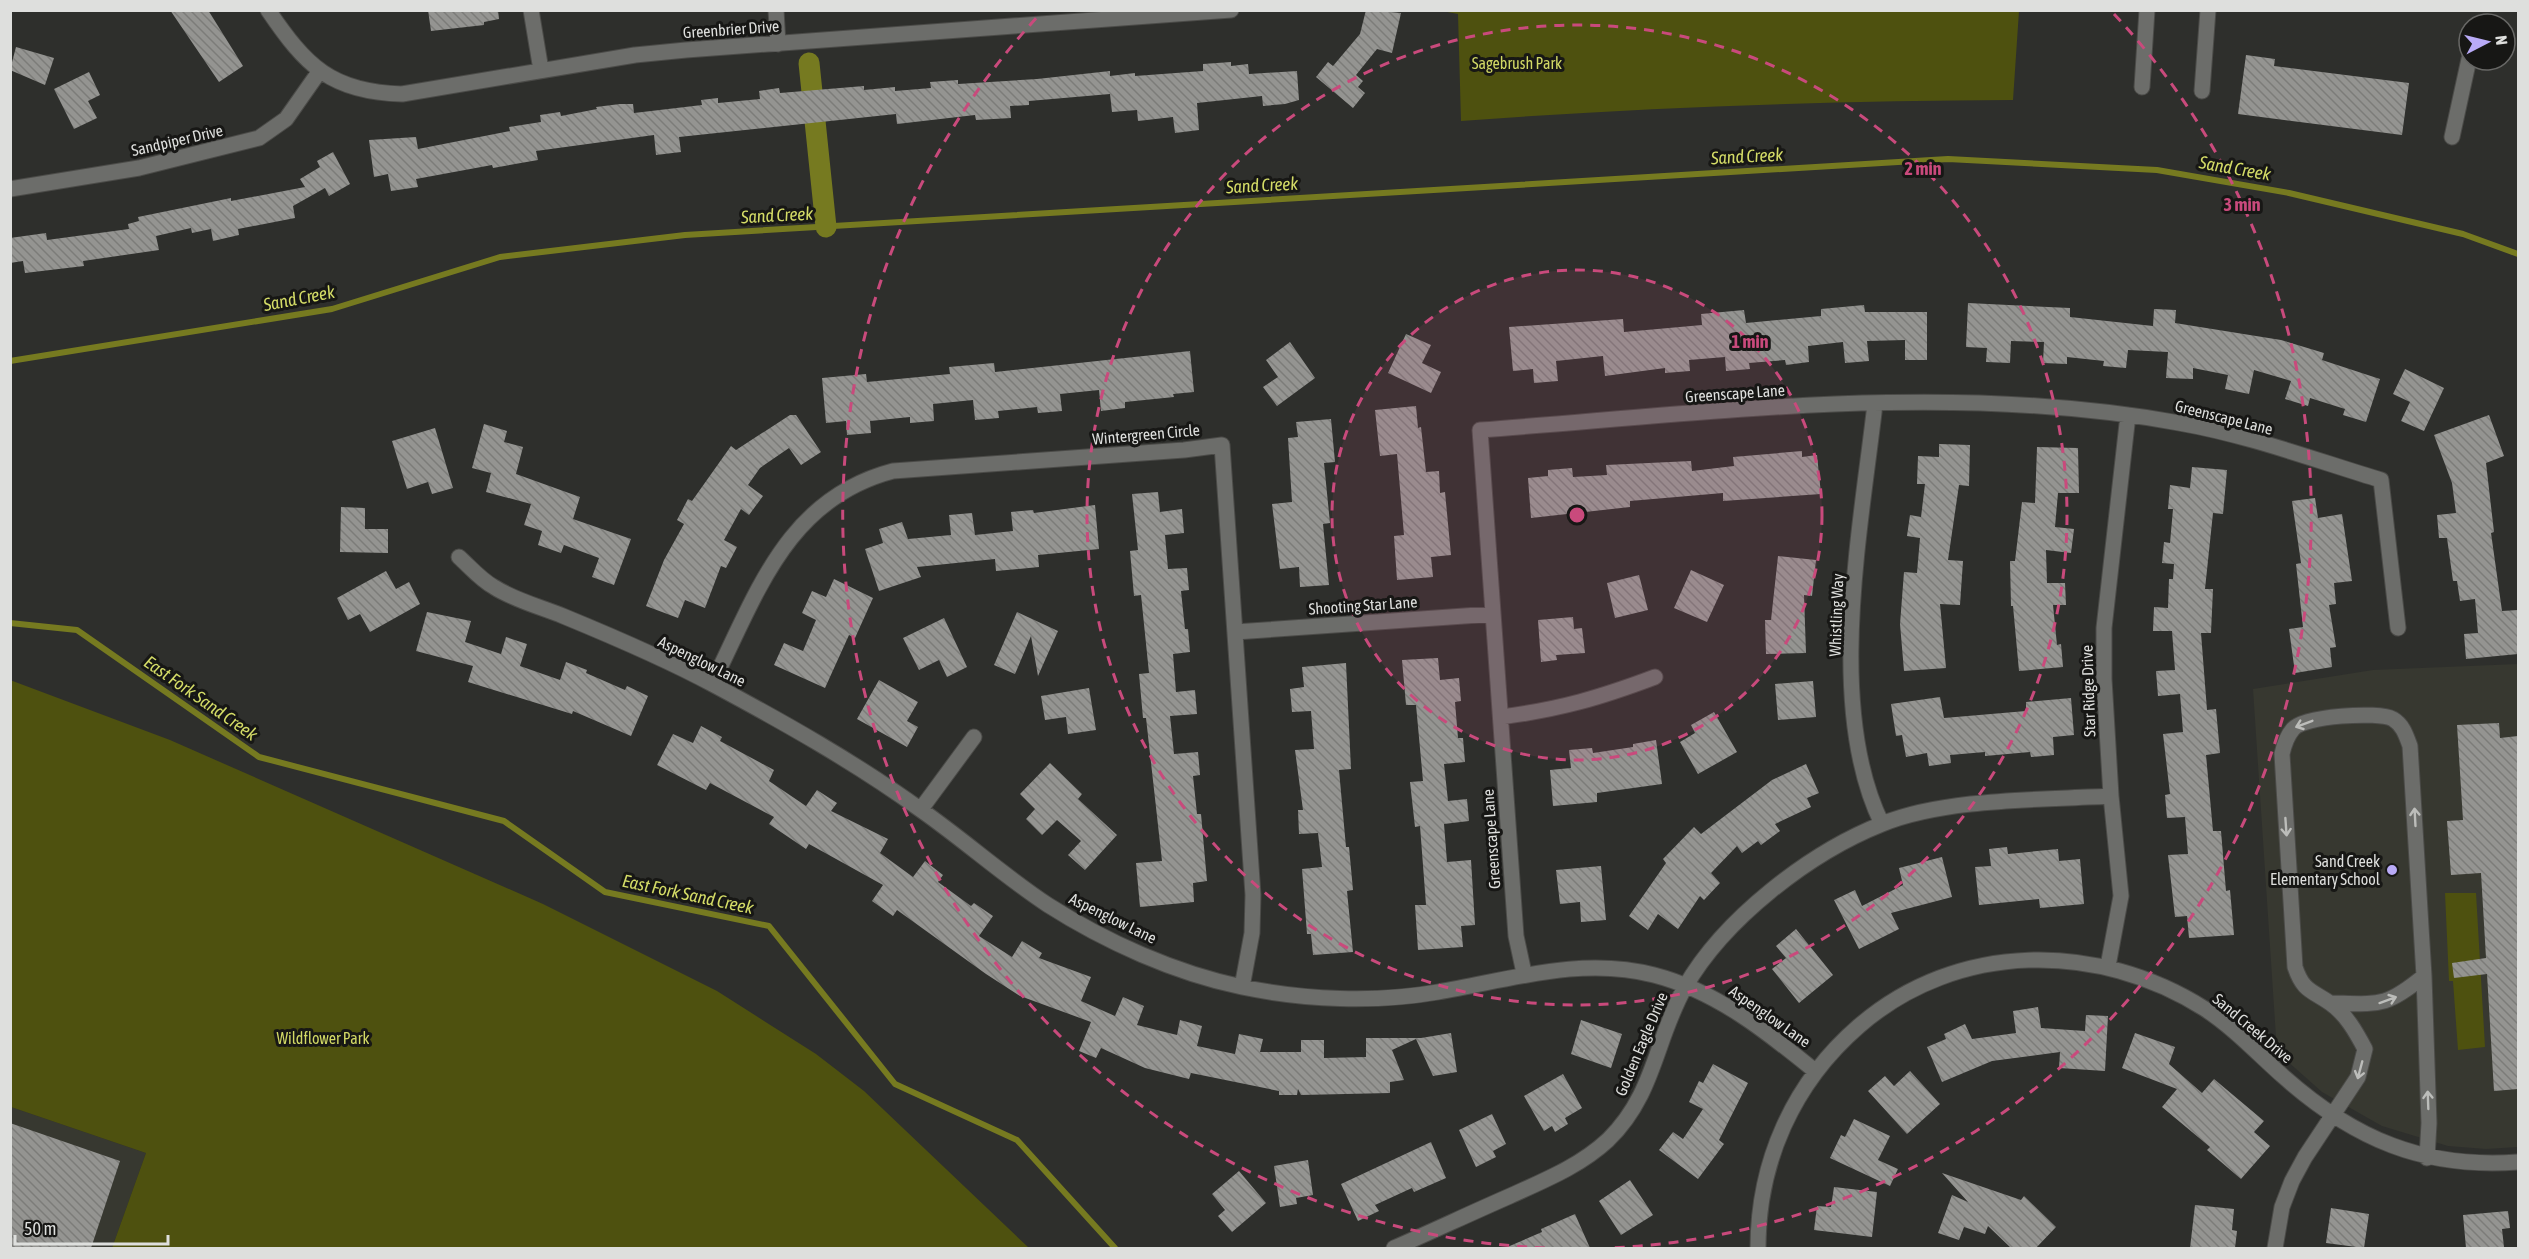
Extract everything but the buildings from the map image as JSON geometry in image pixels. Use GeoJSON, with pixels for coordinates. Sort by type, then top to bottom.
{"type":"FeatureCollection","features":[{"type":"Feature","properties":{"kind":"street","name":"Greenbrier Drive"},"geometry":{"type":"LineString","coordinates":[[268,10],[301,56],[319,72],[364,90],[402,94],[635,55],[1231,10]]}},
{"type":"Feature","properties":{"kind":"street"},"geometry":{"type":"LineString","coordinates":[[531,10],[541,70]]}},
{"type":"Feature","properties":{"kind":"street"},"geometry":{"type":"LineString","coordinates":[[776,10],[778,44]]}},
{"type":"Feature","properties":{"kind":"street"},"geometry":{"type":"LineString","coordinates":[[2142,87],[2147,10]]}},
{"type":"Feature","properties":{"kind":"street"},"geometry":{"type":"LineString","coordinates":[[2202,91],[2208,10]]}},
{"type":"Feature","properties":{"kind":"street","name":"Sandpiper Drive"},"geometry":{"type":"LineString","coordinates":[[11,184],[139,168],[259,138],[286,119],[319,72]]}},
{"type":"Feature","properties":{"kind":"street"},"geometry":{"type":"LineString","coordinates":[[2452,137],[2466,72]]}},
{"type":"Feature","properties":{"kind":"street","name":"Greenscape Lane"},"geometry":{"type":"LineString","coordinates":[[1524,973],[1516,936],[1480,430],[1785,407],[1875,404],[2021,405],[2128,415],[2227,433],[2381,480],[2398,628]]}},
{"type":"Feature","properties":{"kind":"street","name":"Whistling Way"},"geometry":{"type":"LineString","coordinates":[[1875,404],[1855,574],[1852,658],[1857,741],[1864,775],[1882,824]]}},
{"type":"Feature","properties":{"kind":"street","name":"Star Ridge Drive"},"geometry":{"type":"LineString","coordinates":[[2108,966],[2121,896],[2111,796],[2103,628],[2128,415]]}},
{"type":"Feature","properties":{"kind":"street","name":"Wintergreen Circle"},"geometry":{"type":"LineString","coordinates":[[712,684],[777,555],[810,515],[830,499],[870,477],[924,468],[1184,450],[1222,445],[1253,895],[1252,933],[1242,987]]}},
{"type":"Feature","properties":{"kind":"street","name":"Aspenglow Lane"},"geometry":{"type":"LineString","coordinates":[[459,557],[494,587],[589,627],[712,684],[833,752],[921,809],[1048,904],[1083,925],[1158,960],[1242,987],[1317,996],[1389,996],[1434,993],[1524,973],[1572,968],[1626,969],[1686,985],[1730,1007],[1815,1071]]}},
{"type":"Feature","properties":{"kind":"street","name":"Shooting Star Lane"},"geometry":{"type":"LineString","coordinates":[[1234,632],[1493,614]]}},
{"type":"Feature","properties":{"kind":"street"},"geometry":{"type":"LineString","coordinates":[[1501,717],[1567,707],[1655,677]]}},
{"type":"Feature","properties":{"kind":"street"},"geometry":{"type":"LineString","coordinates":[[2275,1248],[2282,1206],[2292,1181],[2305,1156],[2358,1077],[2365,1049],[2351,1025],[2330,1004],[2316,997],[2300,983],[2295,967],[2282,754],[2294,728],[2306,721],[2382,715],[2395,720],[2404,730],[2411,760],[2424,976],[2429,1123],[2427,1158]]}},
{"type":"Feature","properties":{"kind":"street"},"geometry":{"type":"LineString","coordinates":[[921,809],[974,737]]}},
{"type":"Feature","properties":{"kind":"street","name":"Golden Eagle Drive"},"geometry":{"type":"LineString","coordinates":[[1394,1248],[1567,1170],[1608,1139],[1628,1117],[1643,1094],[1672,1012],[1686,985],[1728,930],[1763,897],[1794,873],[1882,824],[1966,805],[2111,796]]}},
{"type":"Feature","properties":{"kind":"street","name":"Sand Creek Drive"},"geometry":{"type":"LineString","coordinates":[[1758,1248],[1762,1190],[1771,1158],[1780,1131],[1815,1071],[1866,1020],[1920,986],[1947,975],[1998,961],[2021,958],[2072,960],[2108,966],[2150,980],[2206,1010],[2305,1095],[2334,1116],[2378,1141],[2427,1158],[2483,1164],[2518,1162]]}},
{"type":"Feature","properties":{"kind":"street"},"geometry":{"type":"LineString","coordinates":[[2330,1004],[2378,1004],[2398,997],[2424,976]]}},
{"type":"Feature","properties":{"kind":"shaded area","name":"Sand Creek Elementary School"},"geometry":{"type":"Polygon","coordinates":[[[2518,664],[2518,1147],[2486,1149],[2448,1146],[2382,1126],[2322,1092],[2277,1052],[2253,689],[2373,670],[2518,664]]]}},
{"type":"Feature","properties":{"kind":"shaded area"},"geometry":{"type":"Polygon","coordinates":[[[11,1107],[146,1153],[112,1248],[11,1248],[11,1107]]]}},
{"type":"Feature","properties":{"kind":"green space","name":"Sagebrush Park"},"geometry":{"type":"Polygon","coordinates":[[[1442,11],[2019,11],[2013,100],[1737,106],[1461,121],[1458,14],[1442,11]]]}},
{"type":"Feature","properties":{"kind":"green space","name":"Wildflower Park"},"geometry":{"type":"Polygon","coordinates":[[[10,680],[170,740],[543,904],[717,991],[816,1054],[864,1091],[1029,1248],[112,1248],[146,1153],[11,1107],[10,680]]]}},
{"type":"Feature","properties":{"kind":"green space"},"geometry":{"type":"Polygon","coordinates":[[[2445,893],[2476,893],[2485,1047],[2458,1050],[2453,981],[2449,981],[2445,893]]]}},
{"type":"Feature","properties":{"kind":"waterway"},"geometry":{"type":"LineString","coordinates":[[809,63],[826,227]]}},
{"type":"Feature","properties":{"kind":"waterway","name":"Sand Creek"},"geometry":{"type":"LineString","coordinates":[[10,361],[332,309],[500,257],[685,235],[1948,159],[2157,170],[2289,193],[2463,234],[2518,254]]}},
{"type":"Feature","properties":{"kind":"waterway","name":"East Fork Sand Creek"},"geometry":{"type":"LineString","coordinates":[[10,623],[77,630],[259,757],[504,821],[605,892],[769,926],[895,1084],[1017,1140],[1115,1248]]}},
{"type":"Feature","properties":{"kind":"place","name":"Sand Creek Elementary School"},"geometry":{"type":"Point","coordinates":[2392,870]}}]}
